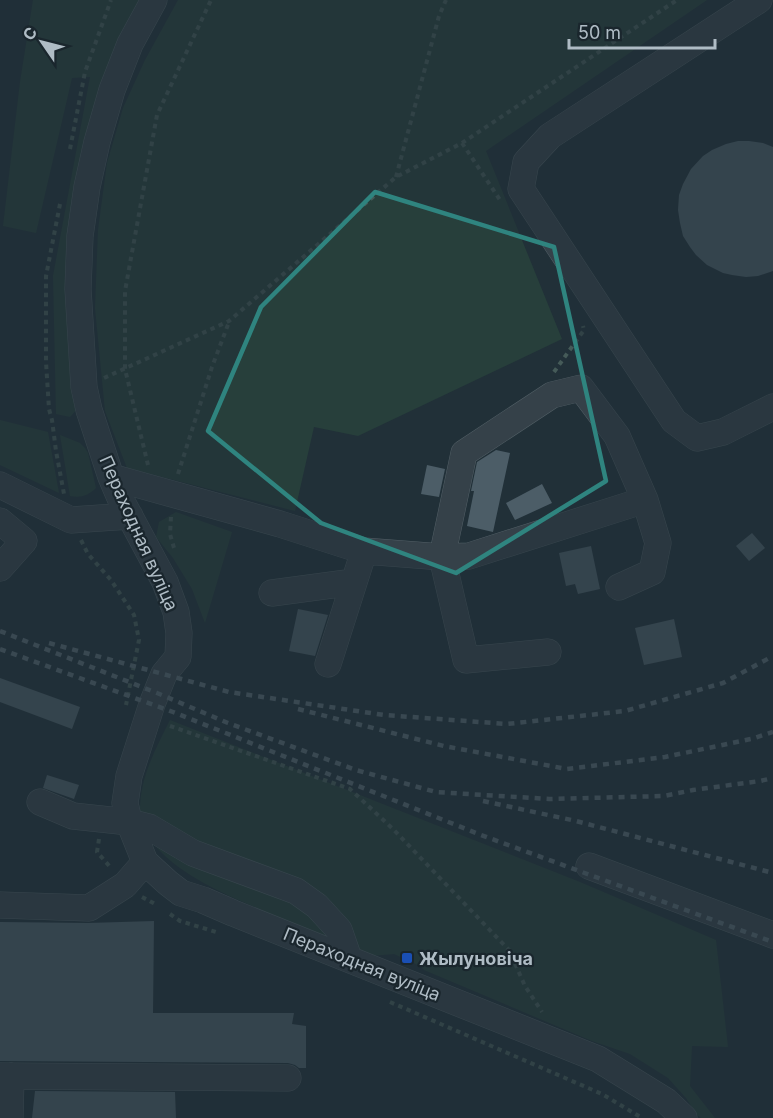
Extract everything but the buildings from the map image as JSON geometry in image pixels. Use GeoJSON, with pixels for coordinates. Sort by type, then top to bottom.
{"type":"FeatureCollection","features":[{"type":"Feature","properties":{"kind":"street","name":"Пераходная вуліца"},"geometry":{"type":"LineString","coordinates":[[154,0],[130,44],[112,90],[97,142],[87,187],[80,236],[78,288],[84,387],[89,410],[111,477],[165,582],[176,612],[179,633],[178,657],[164,674],[152,704],[129,776],[125,802],[129,822],[145,862],[181,893],[598,1059],[666,1101],[684,1118]]}},
{"type":"Feature","properties":{"kind":"street"},"geometry":{"type":"LineString","coordinates":[[759,0],[550,136],[526,162],[521,189],[674,421],[697,438],[723,432],[773,406]]}},
{"type":"Feature","properties":{"kind":"street"},"geometry":{"type":"LineString","coordinates":[[548,652],[466,660],[442,557],[464,453],[552,395],[580,388],[617,436],[645,500],[658,543],[652,572],[619,586]]}},
{"type":"Feature","properties":{"kind":"street"},"geometry":{"type":"LineString","coordinates":[[111,477],[280,524],[364,551],[442,557],[469,556],[645,500]]}},
{"type":"Feature","properties":{"kind":"street"},"geometry":{"type":"LineString","coordinates":[[0,485],[72,520],[130,516]]}},
{"type":"Feature","properties":{"kind":"street"},"geometry":{"type":"LineString","coordinates":[[0,521],[24,541],[0,568]]}},
{"type":"Feature","properties":{"kind":"street"},"geometry":{"type":"LineString","coordinates":[[328,664],[364,551]]}},
{"type":"Feature","properties":{"kind":"street"},"geometry":{"type":"LineString","coordinates":[[272,593],[354,582]]}},
{"type":"Feature","properties":{"kind":"street"},"geometry":{"type":"LineString","coordinates":[[40,802],[73,816],[129,822],[149,827],[193,852],[296,891],[317,906],[339,930],[350,959]]}},
{"type":"Feature","properties":{"kind":"street"},"geometry":{"type":"LineString","coordinates":[[0,905],[89,908],[125,885],[145,862]]}},
{"type":"Feature","properties":{"kind":"street"},"geometry":{"type":"LineString","coordinates":[[589,866],[773,935]]}},
{"type":"Feature","properties":{"kind":"street"},"geometry":{"type":"LineString","coordinates":[[10,1118],[5,1076],[288,1078]]}},
{"type":"Feature","properties":{"kind":"path"},"geometry":{"type":"LineString","coordinates":[[154,489],[125,369],[125,291],[157,115],[211,0]]}},
{"type":"Feature","properties":{"kind":"path"},"geometry":{"type":"LineString","coordinates":[[396,177],[439,16],[446,0]]}},
{"type":"Feature","properties":{"kind":"path"},"geometry":{"type":"LineString","coordinates":[[84,387],[229,321],[396,177],[462,143],[677,0]]}},
{"type":"Feature","properties":{"kind":"path"},"geometry":{"type":"LineString","coordinates":[[462,143],[502,202]]}},
{"type":"Feature","properties":{"kind":"path"},"geometry":{"type":"LineString","coordinates":[[551,376],[584,330],[581,319]]}},
{"type":"Feature","properties":{"kind":"path"},"geometry":{"type":"LineString","coordinates":[[170,726],[350,789],[409,845],[509,950],[525,986],[545,1018]]}},
{"type":"Feature","properties":{"kind":"highlighted area"},"geometry":{"type":"Polygon","coordinates":[[[375,192],[554,247],[606,481],[456,573],[321,523],[208,431],[261,307],[375,192]]]}},
{"type":"Feature","properties":{"kind":"green space"},"geometry":{"type":"Polygon","coordinates":[[[33,0],[140,0],[104,76],[79,407],[70,417],[56,414],[53,276],[90,77],[72,78],[36,233],[3,226],[20,82],[33,0]]]}},
{"type":"Feature","properties":{"kind":"green space"},"geometry":{"type":"Polygon","coordinates":[[[178,0],[707,0],[486,151],[562,339],[358,436],[314,427],[295,511],[127,468],[105,411],[95,308],[98,230],[107,163],[123,108],[145,60],[178,0]]]}},
{"type":"Feature","properties":{"kind":"green space"},"geometry":{"type":"Polygon","coordinates":[[[0,420],[48,432],[59,493],[0,465],[0,420]]]}},
{"type":"Feature","properties":{"kind":"green space"},"geometry":{"type":"Polygon","coordinates":[[[60,435],[80,443],[88,453],[96,488],[87,495],[70,496],[60,435]]]}},
{"type":"Feature","properties":{"kind":"green space"},"geometry":{"type":"Polygon","coordinates":[[[176,512],[232,532],[205,623],[192,589],[173,558],[156,537],[159,522],[176,512]]]}},
{"type":"Feature","properties":{"kind":"green space"},"geometry":{"type":"Polygon","coordinates":[[[170,720],[580,882],[716,940],[728,1047],[692,1046],[690,1086],[715,1118],[701,1118],[697,1115],[686,1098],[668,1078],[630,1054],[592,1041],[424,970],[394,954],[370,956],[217,890],[174,863],[157,847],[145,830],[140,810],[146,774],[170,720]]]}},
{"type":"Feature","properties":{"kind":"railway"},"geometry":{"type":"LineString","coordinates":[[0,631],[228,723],[356,770],[436,792],[549,799],[664,796],[773,778]]}},
{"type":"Feature","properties":{"kind":"railway"},"geometry":{"type":"LineString","coordinates":[[49,643],[229,692],[384,715],[507,724],[625,711],[723,683],[773,656]]}},
{"type":"Feature","properties":{"kind":"railway"},"geometry":{"type":"LineString","coordinates":[[0,649],[173,712],[481,835],[773,942]]}},
{"type":"Feature","properties":{"kind":"railway"},"geometry":{"type":"LineString","coordinates":[[298,709],[444,746],[567,769],[665,757],[751,739],[773,732]]}},
{"type":"Feature","properties":{"kind":"railway"},"geometry":{"type":"LineString","coordinates":[[483,801],[576,821],[773,873]]}},
{"type":"Feature","properties":{"kind":"place","name":"Жылуновіча"},"geometry":{"type":"Point","coordinates":[407,958]}}]}
